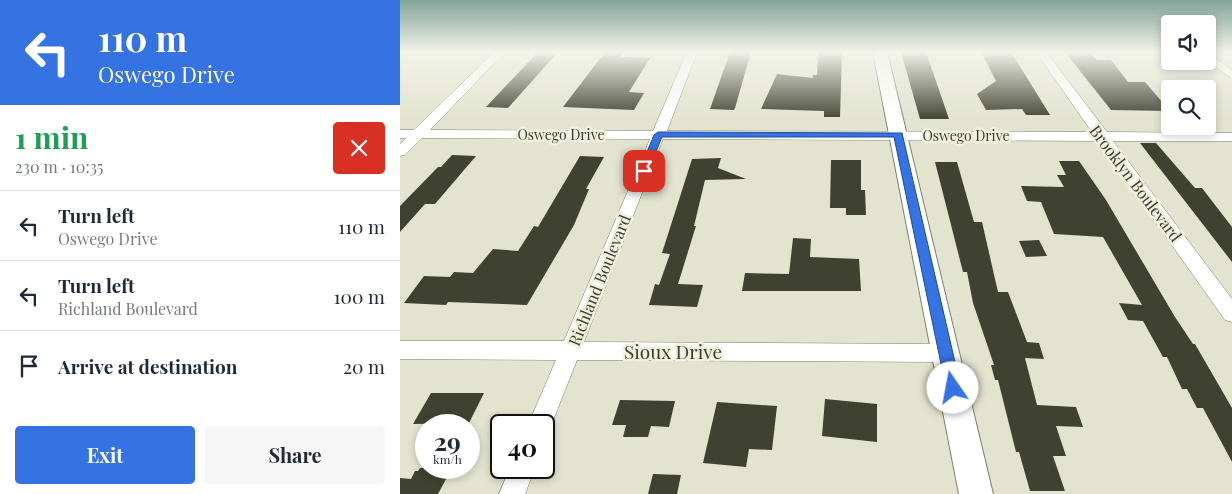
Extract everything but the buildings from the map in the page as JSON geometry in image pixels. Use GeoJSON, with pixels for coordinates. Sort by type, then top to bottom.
{"type":"FeatureCollection","features":[{"type":"Feature","properties":{"kind":"street"},"geometry":{"type":"LineString","coordinates":[[400,152],[477,75]]}},
{"type":"Feature","properties":{"kind":"street","name":"Richland Boulevard"},"geometry":{"type":"LineString","coordinates":[[544,414],[683,75]]}},
{"type":"Feature","properties":{"kind":"street"},"geometry":{"type":"LineString","coordinates":[[885,75],[976,494]]}},
{"type":"Feature","properties":{"kind":"street","name":"Brooklyn Boulevard"},"geometry":{"type":"LineString","coordinates":[[1057,75],[1232,314]]}},
{"type":"Feature","properties":{"kind":"street","name":"Oswego Drive"},"geometry":{"type":"LineString","coordinates":[[400,134],[898,134],[1232,137]]}},
{"type":"Feature","properties":{"kind":"street","name":"Sioux Drive"},"geometry":{"type":"LineString","coordinates":[[400,350],[946,353]]}},
{"type":"Feature","properties":{"kind":"street"},"geometry":{"type":"LineString","coordinates":[[512,494],[518,479]]}},
{"type":"Feature","properties":{"kind":"route"},"geometry":{"type":"LineString","coordinates":[[644,171],[658,135],[898,134],[953,388]]}}]}
